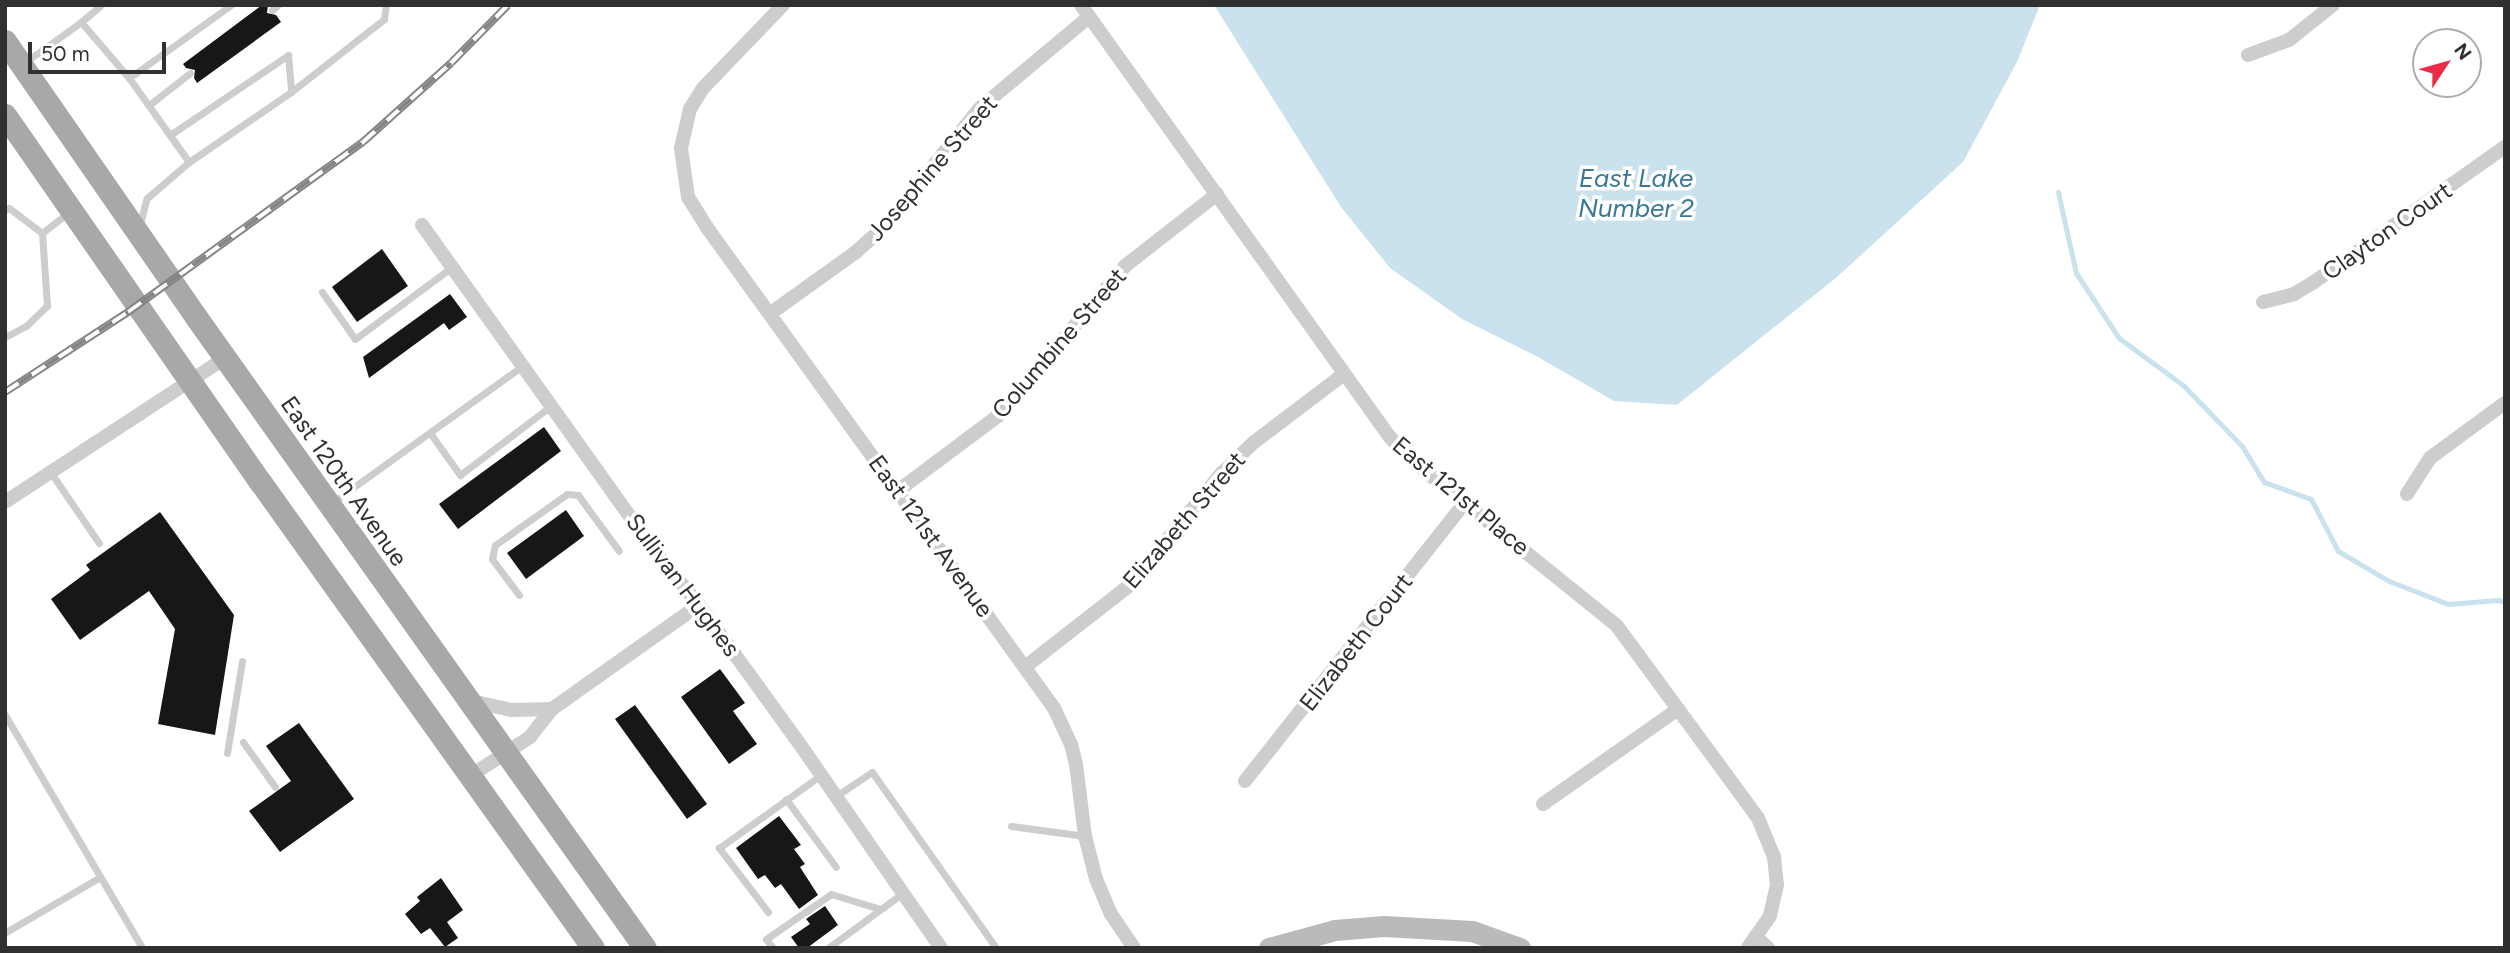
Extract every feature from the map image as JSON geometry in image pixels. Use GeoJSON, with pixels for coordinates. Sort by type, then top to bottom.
{"type":"FeatureCollection","features":[{"type":"Feature","properties":{"kind":"main road","name":"East 120th Avenue"},"geometry":{"type":"LineString","coordinates":[[5,41],[137,234],[645,948]]}},
{"type":"Feature","properties":{"kind":"main road"},"geometry":{"type":"LineString","coordinates":[[5,115],[593,948]]}},
{"type":"Feature","properties":{"kind":"street","name":"East 121st Avenue"},"geometry":{"type":"LineString","coordinates":[[783,5],[696,97],[683,128],[681,148],[685,188],[696,212],[1054,708],[1071,744],[1085,836],[1102,896],[1134,948]]}},
{"type":"Feature","properties":{"kind":"street"},"geometry":{"type":"LineString","coordinates":[[2248,55],[2289,40],[2333,5]]}},
{"type":"Feature","properties":{"kind":"street","name":"East 121st Place"},"geometry":{"type":"LineString","coordinates":[[1085,11],[1402,451],[1617,626],[1758,818],[1768,836],[1777,885],[1770,916],[1758,945]]}},
{"type":"Feature","properties":{"kind":"street","name":"Josephine Street"},"geometry":{"type":"LineString","coordinates":[[771,313],[856,252],[884,227],[980,108],[1085,11]]}},
{"type":"Feature","properties":{"kind":"street","name":"Clayton Court"},"geometry":{"type":"LineString","coordinates":[[2263,302],[2294,293],[2314,282],[2505,147]]}},
{"type":"Feature","properties":{"kind":"street","name":"Columbine Street"},"geometry":{"type":"LineString","coordinates":[[899,490],[998,416],[1125,266],[1217,194]]}},
{"type":"Feature","properties":{"kind":"street","name":"Sullivan Hughes"},"geometry":{"type":"LineString","coordinates":[[422,225],[654,550],[699,605],[941,948]]}},
{"type":"Feature","properties":{"kind":"street"},"geometry":{"type":"LineString","coordinates":[[5,502],[225,358]]}},
{"type":"Feature","properties":{"kind":"street","name":"Elizabeth Street"},"geometry":{"type":"LineString","coordinates":[[1025,667],[1130,585],[1221,474],[1253,443],[1344,374]]}},
{"type":"Feature","properties":{"kind":"street"},"geometry":{"type":"LineString","coordinates":[[2407,494],[2430,458],[2505,403]]}},
{"type":"Feature","properties":{"kind":"street","name":"Elizabeth Court"},"geometry":{"type":"LineString","coordinates":[[1245,781],[1465,502]]}},
{"type":"Feature","properties":{"kind":"street"},"geometry":{"type":"LineString","coordinates":[[470,776],[530,737],[552,709],[699,605]]}},
{"type":"Feature","properties":{"kind":"street"},"geometry":{"type":"LineString","coordinates":[[470,701],[510,710],[552,709]]}},
{"type":"Feature","properties":{"kind":"street"},"geometry":{"type":"LineString","coordinates":[[1543,804],[1678,709]]}},
{"type":"Feature","properties":{"kind":"street"},"geometry":{"type":"LineString","coordinates":[[1269,948],[1335,930],[1384,926],[1472,931],[1520,948]]}},
{"type":"Feature","properties":{"kind":"lane"},"geometry":{"type":"LineString","coordinates":[[129,78],[230,5]]}},
{"type":"Feature","properties":{"kind":"lane"},"geometry":{"type":"LineString","coordinates":[[137,234],[147,198],[189,162],[291,92],[384,19],[386,5]]}},
{"type":"Feature","properties":{"kind":"lane"},"geometry":{"type":"LineString","coordinates":[[21,65],[100,6]]}},
{"type":"Feature","properties":{"kind":"lane"},"geometry":{"type":"LineString","coordinates":[[81,22],[129,78],[189,162]]}},
{"type":"Feature","properties":{"kind":"lane"},"geometry":{"type":"LineString","coordinates":[[170,135],[288,55],[291,92]]}},
{"type":"Feature","properties":{"kind":"lane"},"geometry":{"type":"LineString","coordinates":[[149,106],[190,73]]}},
{"type":"Feature","properties":{"kind":"lane"},"geometry":{"type":"LineString","coordinates":[[5,210],[9,208],[42,233],[47,306],[26,326],[5,337]]}},
{"type":"Feature","properties":{"kind":"lane"},"geometry":{"type":"LineString","coordinates":[[42,233],[72,210]]}},
{"type":"Feature","properties":{"kind":"lane"},"geometry":{"type":"LineString","coordinates":[[321,292],[355,339],[453,267]]}},
{"type":"Feature","properties":{"kind":"lane"},"geometry":{"type":"LineString","coordinates":[[329,505],[523,366]]}},
{"type":"Feature","properties":{"kind":"lane"},"geometry":{"type":"LineString","coordinates":[[430,433],[460,475],[551,405]]}},
{"type":"Feature","properties":{"kind":"lane"},"geometry":{"type":"LineString","coordinates":[[51,473],[99,544]]}},
{"type":"Feature","properties":{"kind":"lane"},"geometry":{"type":"LineString","coordinates":[[519,596],[492,559],[495,545],[567,494],[579,495],[619,551]]}},
{"type":"Feature","properties":{"kind":"lane"},"geometry":{"type":"LineString","coordinates":[[227,753],[242,661]]}},
{"type":"Feature","properties":{"kind":"lane"},"geometry":{"type":"LineString","coordinates":[[5,715],[142,948]]}},
{"type":"Feature","properties":{"kind":"lane"},"geometry":{"type":"LineString","coordinates":[[243,742],[275,787]]}},
{"type":"Feature","properties":{"kind":"lane"},"geometry":{"type":"LineString","coordinates":[[836,796],[872,772],[996,948]]}},
{"type":"Feature","properties":{"kind":"lane"},"geometry":{"type":"LineString","coordinates":[[768,912],[719,848],[821,775]]}},
{"type":"Feature","properties":{"kind":"lane"},"geometry":{"type":"LineString","coordinates":[[786,799],[836,867]]}},
{"type":"Feature","properties":{"kind":"lane"},"geometry":{"type":"LineString","coordinates":[[1012,826],[1085,836]]}},
{"type":"Feature","properties":{"kind":"lane"},"geometry":{"type":"LineString","coordinates":[[6,932],[100,877]]}},
{"type":"Feature","properties":{"kind":"lane"},"geometry":{"type":"LineString","coordinates":[[828,948],[903,893]]}},
{"type":"Feature","properties":{"kind":"lane"},"geometry":{"type":"LineString","coordinates":[[773,948],[766,939],[831,894],[880,909]]}},
{"type":"Feature","properties":{"kind":"water","name":"East Lake Number 2"},"geometry":{"type":"Polygon","coordinates":[[[1214,5],[2040,5],[2017,62],[1963,162],[1837,277],[1677,405],[1614,401],[1538,357],[1462,319],[1390,268],[1341,207],[1214,5]]]}},
{"type":"Feature","properties":{"kind":"building"},"geometry":{"type":"Polygon","coordinates":[[[262,5],[268,5],[267,13],[276,15],[281,22],[197,83],[194,78],[195,70],[186,68],[183,64],[262,5]]]}},
{"type":"Feature","properties":{"kind":"building"},"geometry":{"type":"Polygon","coordinates":[[[382,249],[408,286],[357,322],[332,287],[382,249]]]}},
{"type":"Feature","properties":{"kind":"building"},"geometry":{"type":"Polygon","coordinates":[[[450,294],[467,317],[449,330],[444,323],[369,378],[363,357],[450,294]]]}},
{"type":"Feature","properties":{"kind":"building"},"geometry":{"type":"Polygon","coordinates":[[[544,427],[561,451],[458,529],[439,504],[544,427]]]}},
{"type":"Feature","properties":{"kind":"building"},"geometry":{"type":"Polygon","coordinates":[[[566,510],[584,536],[526,579],[507,553],[566,510]]]}},
{"type":"Feature","properties":{"kind":"building"},"geometry":{"type":"Polygon","coordinates":[[[160,512],[234,615],[215,735],[158,724],[175,629],[149,591],[80,640],[51,599],[90,570],[86,565],[160,512]]]}},
{"type":"Feature","properties":{"kind":"building"},"geometry":{"type":"Polygon","coordinates":[[[720,669],[745,703],[733,711],[757,744],[729,764],[681,697],[720,669]]]}},
{"type":"Feature","properties":{"kind":"building"},"geometry":{"type":"Polygon","coordinates":[[[635,705],[707,804],[687,819],[615,719],[635,705]]]}},
{"type":"Feature","properties":{"kind":"building"},"geometry":{"type":"Polygon","coordinates":[[[299,723],[354,799],[280,852],[249,811],[291,781],[266,746],[299,723]]]}},
{"type":"Feature","properties":{"kind":"building"},"geometry":{"type":"Polygon","coordinates":[[[779,816],[801,845],[794,849],[805,864],[800,867],[818,895],[799,909],[781,884],[775,888],[765,875],[758,879],[736,848],[779,816]]]}},
{"type":"Feature","properties":{"kind":"building"},"geometry":{"type":"Polygon","coordinates":[[[441,878],[463,910],[447,922],[458,938],[445,947],[430,928],[421,934],[405,914],[420,901],[417,897],[441,878]]]}},
{"type":"Feature","properties":{"kind":"building"},"geometry":{"type":"Polygon","coordinates":[[[825,906],[838,925],[807,948],[799,948],[791,937],[810,924],[806,919],[825,906]]]}},
{"type":"Feature","properties":{"kind":"waterway"},"geometry":{"type":"LineString","coordinates":[[2058,192],[2076,273],[2119,338],[2184,386],[2242,446],[2264,482],[2311,499],[2338,551],[2389,581],[2448,604],[2498,600],[2505,602]]}},
{"type":"Feature","properties":{"kind":"railway"},"geometry":{"type":"LineString","coordinates":[[5,392],[128,312],[363,142],[451,63],[508,5]]}}]}
